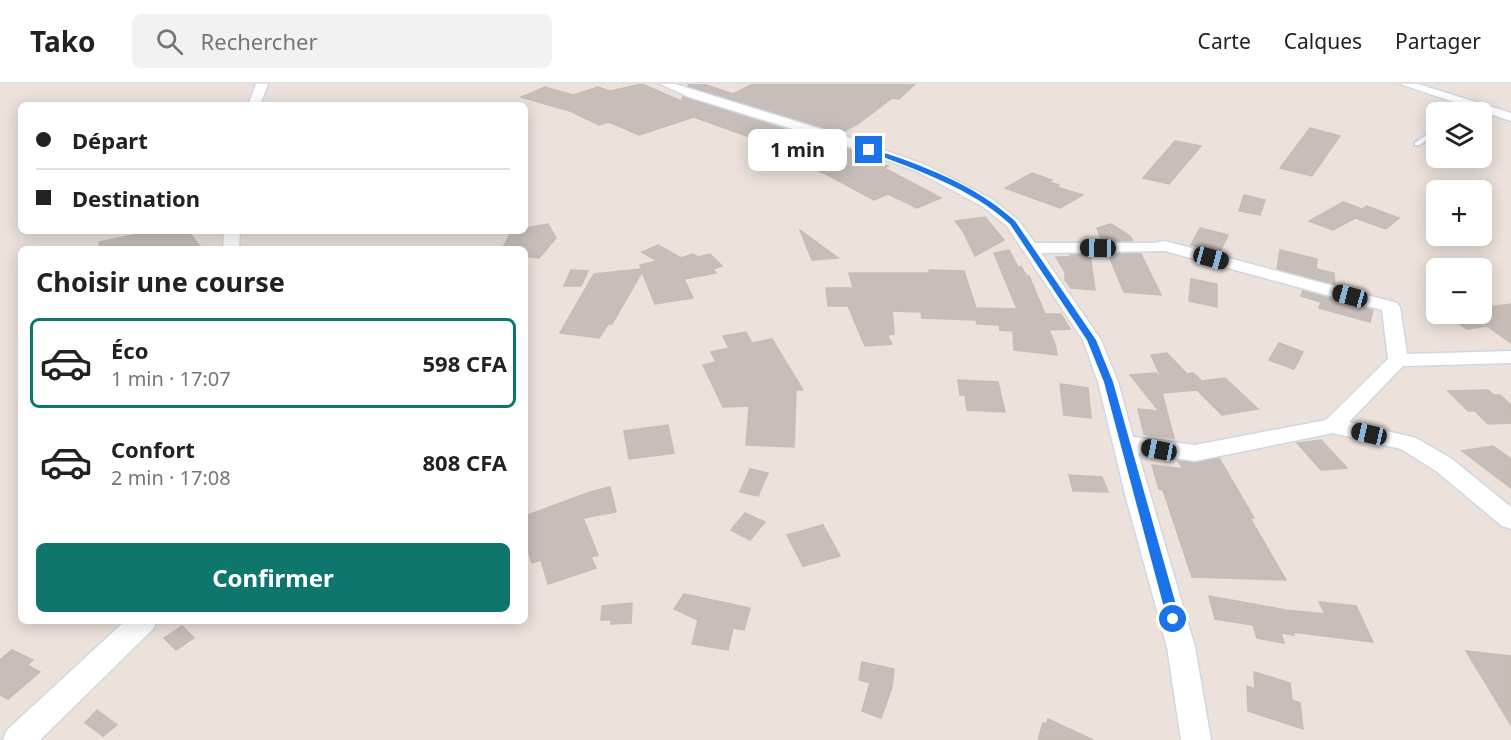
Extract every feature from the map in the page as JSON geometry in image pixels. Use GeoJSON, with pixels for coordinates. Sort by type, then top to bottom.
{"type":"FeatureCollection","features":[{"type":"Feature","properties":{"kind":"street"},"geometry":{"type":"LineString","coordinates":[[255,102],[262,84]]}},
{"type":"Feature","properties":{"kind":"street"},"geometry":{"type":"LineString","coordinates":[[666,84],[824,135],[938,177],[996,207],[1013,223],[1092,340],[1108,382],[1181,647],[1196,740]]}},
{"type":"Feature","properties":{"kind":"street"},"geometry":{"type":"LineString","coordinates":[[1406,84],[1450,102]]}},
{"type":"Feature","properties":{"kind":"street"},"geometry":{"type":"LineString","coordinates":[[1492,114],[1511,117]]}},
{"type":"Feature","properties":{"kind":"street"},"geometry":{"type":"LineString","coordinates":[[1030,248],[1165,246],[1391,307],[1398,360]]}},
{"type":"Feature","properties":{"kind":"street"},"geometry":{"type":"LineString","coordinates":[[1333,426],[1398,360],[1511,357]]}},
{"type":"Feature","properties":{"kind":"street"},"geometry":{"type":"LineString","coordinates":[[1124,444],[1195,453],[1333,426],[1408,443],[1444,465],[1511,520]]}},
{"type":"Feature","properties":{"kind":"street"},"geometry":{"type":"LineString","coordinates":[[18,740],[140,624]]}},
{"type":"Feature","properties":{"kind":"lane"},"geometry":{"type":"LineString","coordinates":[[1417,144],[1426,138]]}},
{"type":"Feature","properties":{"kind":"building"},"geometry":{"type":"Polygon","coordinates":[[[642,84],[681,101],[683,97],[851,150],[888,166],[884,168],[941,198],[917,208],[888,194],[874,200],[824,173],[775,155],[783,151],[769,147],[772,145],[694,117],[639,135],[609,122],[599,125],[570,111],[521,97],[545,87],[573,95],[598,87],[610,91],[642,84]]]}},
{"type":"Feature","properties":{"kind":"building"},"geometry":{"type":"Polygon","coordinates":[[[689,84],[703,84],[733,94],[753,84],[915,84],[899,99],[892,98],[859,123],[841,133],[688,86],[689,84]]]}},
{"type":"Feature","properties":{"kind":"building"},"geometry":{"type":"Polygon","coordinates":[[[1310,128],[1340,136],[1312,176],[1280,168],[1310,128]]]}},
{"type":"Feature","properties":{"kind":"building"},"geometry":{"type":"Polygon","coordinates":[[[1175,141],[1201,146],[1169,184],[1143,178],[1175,141]]]}},
{"type":"Feature","properties":{"kind":"building"},"geometry":{"type":"Polygon","coordinates":[[[1032,173],[1052,180],[1050,182],[1059,185],[1057,187],[1083,195],[1060,208],[1005,188],[1032,173]]]}},
{"type":"Feature","properties":{"kind":"building"},"geometry":{"type":"Polygon","coordinates":[[[1244,195],[1265,200],[1260,215],[1239,211],[1244,195]]]}},
{"type":"Feature","properties":{"kind":"building"},"geometry":{"type":"Polygon","coordinates":[[[1343,202],[1362,209],[1367,206],[1399,218],[1386,229],[1355,218],[1333,230],[1309,221],[1343,202]]]}},
{"type":"Feature","properties":{"kind":"building"},"geometry":{"type":"Polygon","coordinates":[[[985,217],[1004,240],[975,256],[963,231],[955,221],[985,217]]]}},
{"type":"Feature","properties":{"kind":"building"},"geometry":{"type":"Polygon","coordinates":[[[548,224],[556,238],[539,258],[528,256],[528,246],[504,246],[510,234],[528,234],[528,227],[548,224]]]}},
{"type":"Feature","properties":{"kind":"building"},"geometry":{"type":"Polygon","coordinates":[[[1111,224],[1130,236],[1133,241],[1102,241],[1097,228],[1111,224]]]}},
{"type":"Feature","properties":{"kind":"building"},"geometry":{"type":"Polygon","coordinates":[[[1200,228],[1228,235],[1220,252],[1191,245],[1200,228]]]}},
{"type":"Feature","properties":{"kind":"building"},"geometry":{"type":"Polygon","coordinates":[[[800,230],[838,258],[812,260],[800,230]]]}},
{"type":"Feature","properties":{"kind":"building"},"geometry":{"type":"Polygon","coordinates":[[[138,234],[190,234],[200,246],[100,246],[99,242],[138,234]]]}},
{"type":"Feature","properties":{"kind":"building"},"geometry":{"type":"Polygon","coordinates":[[[658,245],[681,258],[693,254],[698,257],[710,254],[722,266],[713,269],[716,273],[684,279],[693,298],[655,304],[642,272],[612,324],[608,324],[599,338],[560,333],[594,274],[642,269],[640,265],[657,261],[642,252],[658,245]]]}},
{"type":"Feature","properties":{"kind":"building"},"geometry":{"type":"Polygon","coordinates":[[[1009,250],[1018,267],[1021,267],[1029,276],[1045,314],[1061,314],[1070,329],[1049,330],[1057,355],[1014,350],[1013,331],[1000,330],[999,325],[977,324],[976,320],[922,318],[921,312],[892,311],[894,334],[887,335],[892,344],[865,346],[848,306],[828,306],[826,288],[853,288],[849,273],[930,273],[929,270],[964,271],[976,308],[1017,309],[994,253],[1009,250]]]}},
{"type":"Feature","properties":{"kind":"building"},"geometry":{"type":"Polygon","coordinates":[[[1280,250],[1317,259],[1316,269],[1334,273],[1335,284],[1277,269],[1280,250]]]}},
{"type":"Feature","properties":{"kind":"building"},"geometry":{"type":"Polygon","coordinates":[[[1108,254],[1141,254],[1161,295],[1124,292],[1108,254]]]}},
{"type":"Feature","properties":{"kind":"building"},"geometry":{"type":"Polygon","coordinates":[[[1070,255],[1090,255],[1095,290],[1071,288],[1065,280],[1065,272],[1056,257],[1070,257],[1070,255]]]}},
{"type":"Feature","properties":{"kind":"building"},"geometry":{"type":"Polygon","coordinates":[[[571,270],[588,271],[581,286],[564,286],[571,270]]]}},
{"type":"Feature","properties":{"kind":"building"},"geometry":{"type":"Polygon","coordinates":[[[1191,279],[1217,284],[1217,307],[1189,301],[1191,279]]]}},
{"type":"Feature","properties":{"kind":"building"},"geometry":{"type":"Polygon","coordinates":[[[1303,291],[1373,310],[1370,322],[1319,308],[1321,302],[1301,296],[1303,291]]]}},
{"type":"Feature","properties":{"kind":"building"},"geometry":{"type":"Polygon","coordinates":[[[1511,304],[1511,343],[1487,326],[1467,329],[1459,324],[1492,324],[1492,307],[1511,304]]]}},
{"type":"Feature","properties":{"kind":"building"},"geometry":{"type":"Polygon","coordinates":[[[746,332],[752,343],[772,339],[803,390],[796,390],[794,447],[746,445],[749,406],[723,407],[703,365],[716,362],[711,352],[729,348],[723,336],[746,332]]]}},
{"type":"Feature","properties":{"kind":"building"},"geometry":{"type":"Polygon","coordinates":[[[1279,343],[1303,352],[1294,369],[1269,360],[1279,343]]]}},
{"type":"Feature","properties":{"kind":"building"},"geometry":{"type":"Polygon","coordinates":[[[1167,353],[1187,374],[1193,373],[1202,381],[1225,378],[1258,409],[1222,415],[1197,390],[1162,393],[1174,438],[1144,434],[1138,409],[1159,411],[1130,375],[1156,373],[1162,379],[1151,355],[1167,353]]]}},
{"type":"Feature","properties":{"kind":"building"},"geometry":{"type":"Polygon","coordinates":[[[958,380],[998,382],[1005,412],[967,410],[965,395],[960,395],[958,380]]]}},
{"type":"Feature","properties":{"kind":"building"},"geometry":{"type":"Polygon","coordinates":[[[1060,384],[1088,388],[1091,418],[1064,415],[1060,384]]]}},
{"type":"Feature","properties":{"kind":"building"},"geometry":{"type":"Polygon","coordinates":[[[1488,390],[1494,395],[1500,395],[1511,405],[1511,423],[1488,424],[1475,411],[1468,411],[1448,391],[1488,390]]]}},
{"type":"Feature","properties":{"kind":"building"},"geometry":{"type":"Polygon","coordinates":[[[668,425],[674,453],[629,459],[624,431],[668,425]]]}},
{"type":"Feature","properties":{"kind":"building"},"geometry":{"type":"Polygon","coordinates":[[[1321,440],[1347,468],[1321,470],[1297,443],[1321,440]]]}},
{"type":"Feature","properties":{"kind":"building"},"geometry":{"type":"Polygon","coordinates":[[[1493,446],[1511,459],[1511,488],[1462,451],[1493,446]]]}},
{"type":"Feature","properties":{"kind":"building"},"geometry":{"type":"Polygon","coordinates":[[[1219,458],[1286,580],[1192,577],[1163,490],[1159,489],[1152,465],[1183,469],[1178,461],[1195,463],[1219,458]]]}},
{"type":"Feature","properties":{"kind":"building"},"geometry":{"type":"Polygon","coordinates":[[[750,469],[768,473],[758,496],[740,492],[750,469]]]}},
{"type":"Feature","properties":{"kind":"building"},"geometry":{"type":"Polygon","coordinates":[[[1069,475],[1102,477],[1108,492],[1073,491],[1069,475]]]}},
{"type":"Feature","properties":{"kind":"building"},"geometry":{"type":"Polygon","coordinates":[[[610,487],[616,512],[583,518],[598,555],[591,557],[596,568],[548,584],[541,560],[532,563],[528,550],[528,515],[610,487]]]}},
{"type":"Feature","properties":{"kind":"building"},"geometry":{"type":"Polygon","coordinates":[[[745,513],[765,522],[750,540],[731,530],[745,513]]]}},
{"type":"Feature","properties":{"kind":"building"},"geometry":{"type":"Polygon","coordinates":[[[823,525],[840,556],[803,566],[787,535],[823,525]]]}},
{"type":"Feature","properties":{"kind":"building"},"geometry":{"type":"Polygon","coordinates":[[[684,594],[750,608],[744,630],[733,628],[728,650],[692,644],[698,620],[674,609],[684,594]]]}},
{"type":"Feature","properties":{"kind":"building"},"geometry":{"type":"Polygon","coordinates":[[[1209,596],[1286,610],[1325,614],[1319,602],[1356,606],[1373,642],[1293,632],[1294,635],[1281,633],[1284,643],[1257,638],[1253,625],[1215,619],[1209,596]]]}},
{"type":"Feature","properties":{"kind":"building"},"geometry":{"type":"Polygon","coordinates":[[[632,603],[631,623],[611,624],[611,620],[601,620],[602,606],[632,603]]]}},
{"type":"Feature","properties":{"kind":"building"},"geometry":{"type":"Polygon","coordinates":[[[182,626],[194,638],[176,650],[164,638],[182,626]]]}},
{"type":"Feature","properties":{"kind":"building"},"geometry":{"type":"Polygon","coordinates":[[[12,650],[33,660],[27,665],[40,672],[8,699],[0,695],[0,660],[12,650]]]}},
{"type":"Feature","properties":{"kind":"building"},"geometry":{"type":"Polygon","coordinates":[[[1466,651],[1511,656],[1511,725],[1466,651]]]}},
{"type":"Feature","properties":{"kind":"building"},"geometry":{"type":"Polygon","coordinates":[[[862,662],[894,669],[892,687],[881,718],[862,711],[870,683],[859,680],[862,662]]]}},
{"type":"Feature","properties":{"kind":"building"},"geometry":{"type":"Polygon","coordinates":[[[1254,672],[1290,683],[1292,700],[1300,703],[1303,729],[1248,711],[1247,686],[1255,689],[1254,672]]]}},
{"type":"Feature","properties":{"kind":"building"},"geometry":{"type":"Polygon","coordinates":[[[97,710],[117,725],[103,736],[85,723],[97,710]]]}},
{"type":"Feature","properties":{"kind":"building"},"geometry":{"type":"Polygon","coordinates":[[[1048,719],[1093,740],[1038,740],[1043,723],[1046,724],[1048,719]]]}},
{"type":"Feature","properties":{"kind":"route"},"geometry":{"type":"LineString","coordinates":[[869,150],[938,177],[996,207],[1013,223],[1092,340],[1108,382],[1173,619]]}}]}
